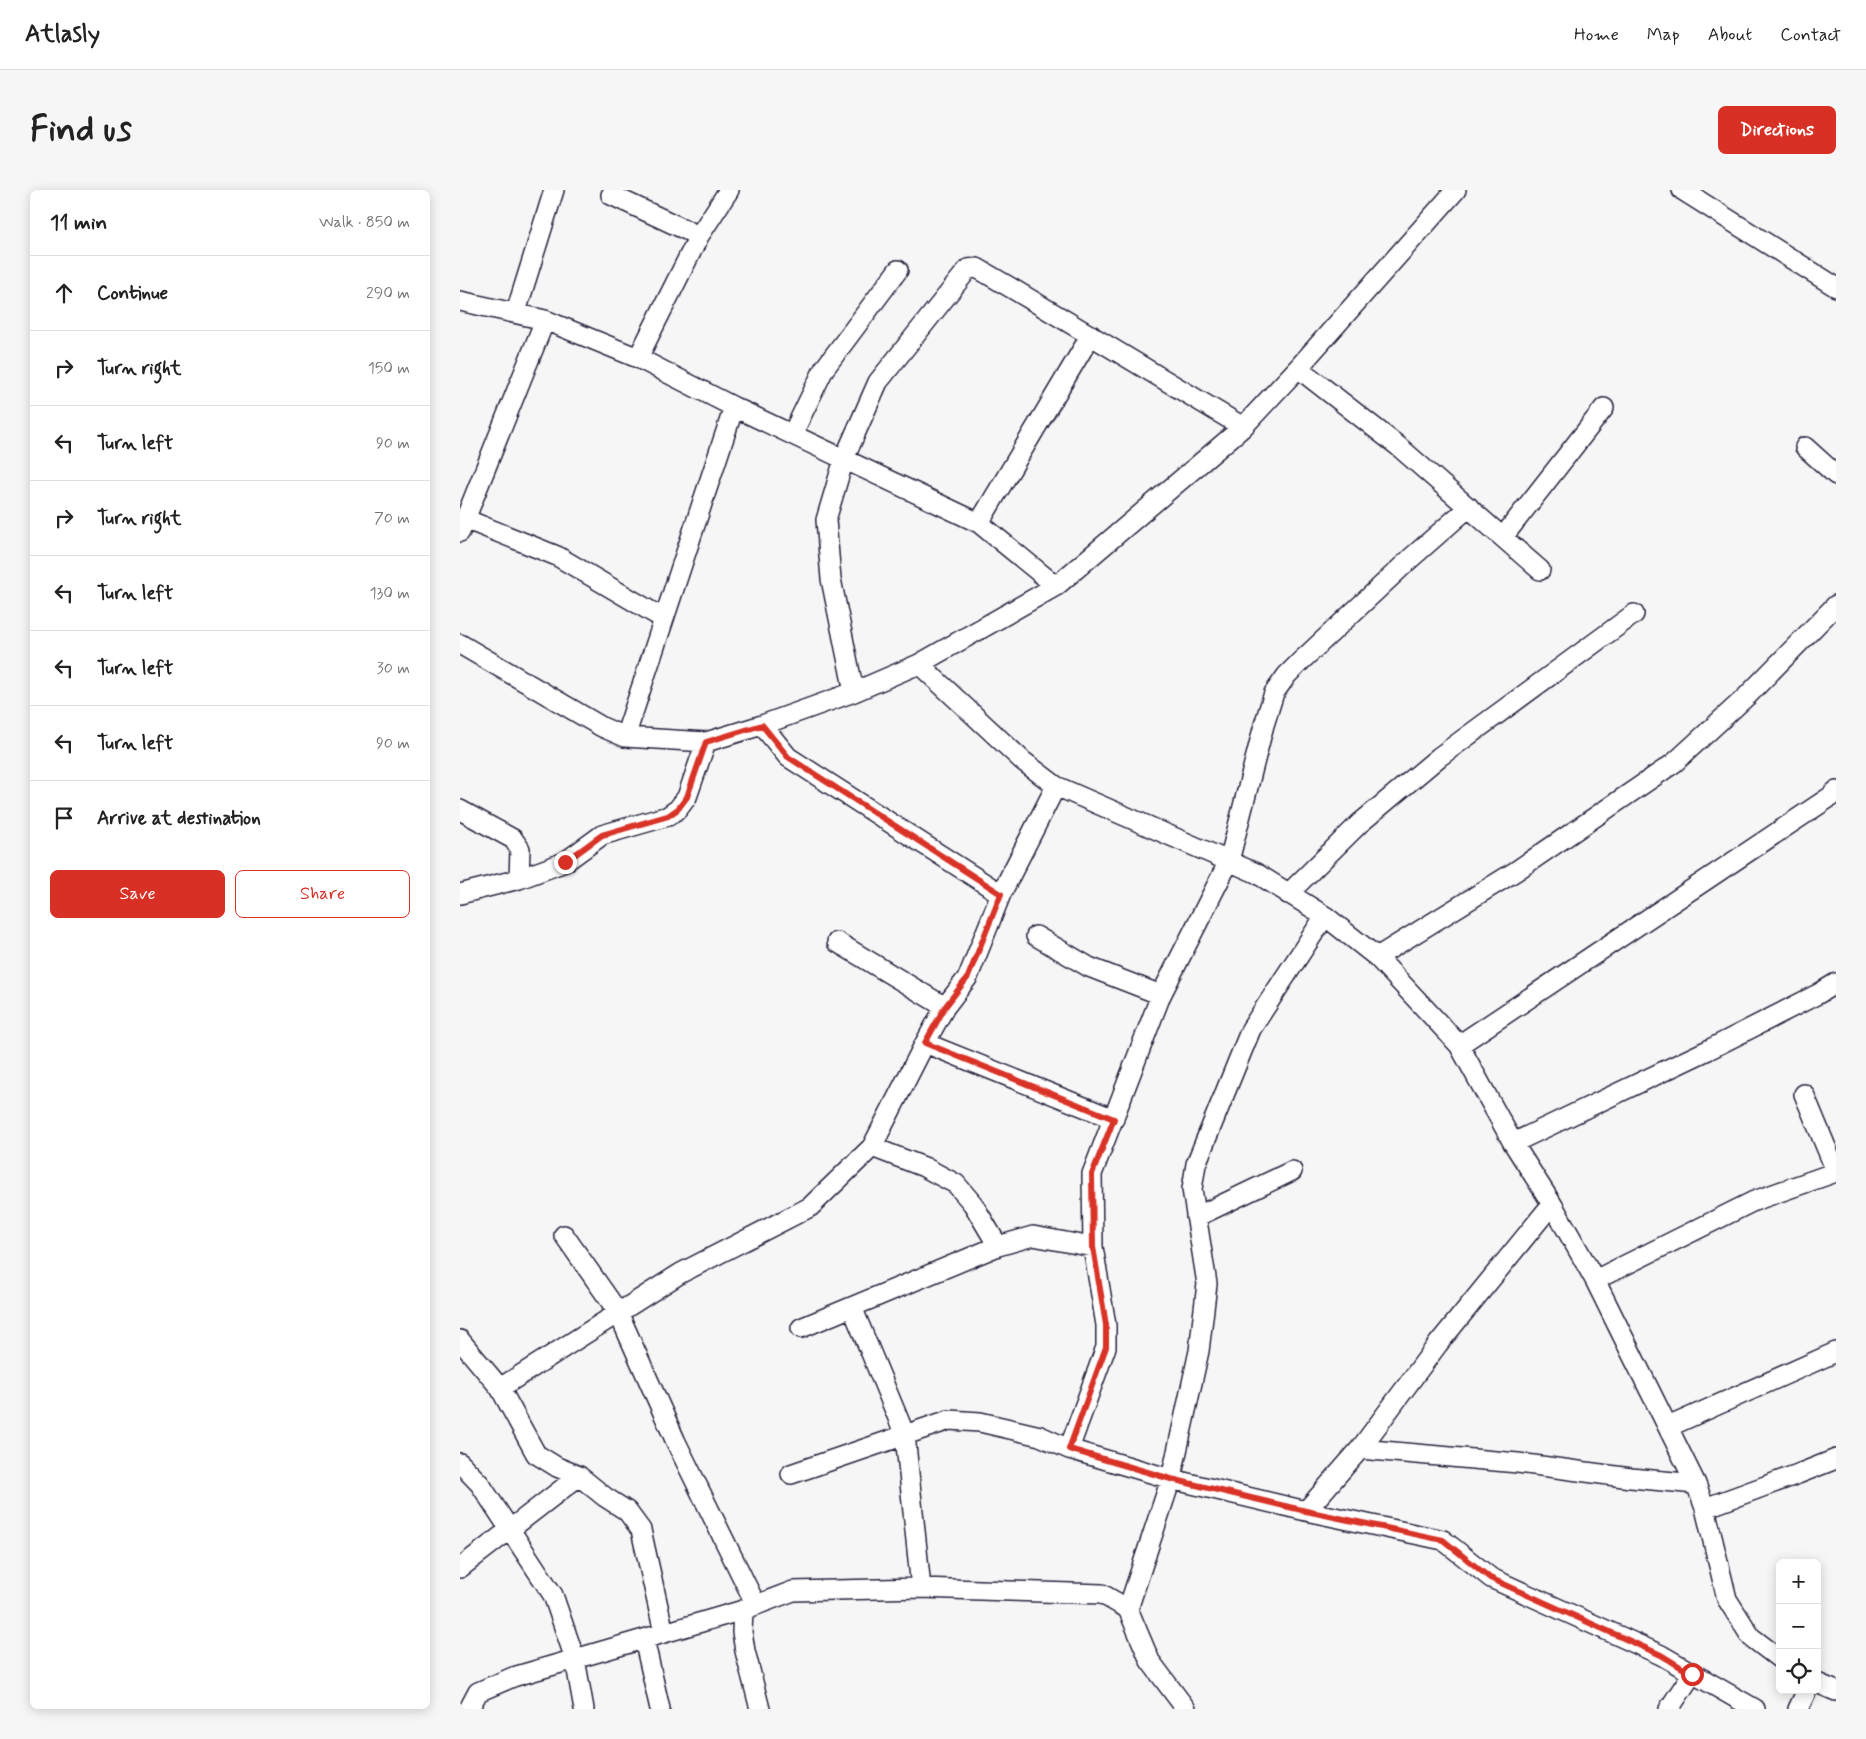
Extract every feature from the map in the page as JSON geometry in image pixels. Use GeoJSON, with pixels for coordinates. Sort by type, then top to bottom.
{"type":"FeatureCollection","features":[{"type":"Feature","properties":{"kind":"street"},"geometry":{"type":"LineString","coordinates":[[516,312],[554,190]]}},
{"type":"Feature","properties":{"kind":"street"},"geometry":{"type":"LineString","coordinates":[[638,358],[699,236],[729,190]]}},
{"type":"Feature","properties":{"kind":"street"},"geometry":{"type":"LineString","coordinates":[[460,644],[602,727],[625,736],[706,742],[762,725],[854,692],[919,664],[1056,586],[1243,427],[1456,190]]}},
{"type":"Feature","properties":{"kind":"street"},"geometry":{"type":"LineString","coordinates":[[1682,190],[1836,287]]}},
{"type":"Feature","properties":{"kind":"street"},"geometry":{"type":"LineString","coordinates":[[611,195],[699,236]]}},
{"type":"Feature","properties":{"kind":"street"},"geometry":{"type":"LineString","coordinates":[[854,692],[831,579],[826,520],[844,459],[878,382],[968,269],[977,268],[1243,427]]}},
{"type":"Feature","properties":{"kind":"street"},"geometry":{"type":"LineString","coordinates":[[793,434],[824,369],[898,270]]}},
{"type":"Feature","properties":{"kind":"street"},"geometry":{"type":"LineString","coordinates":[[460,301],[545,320],[638,358],[734,407],[979,523],[1056,586]]}},
{"type":"Feature","properties":{"kind":"street"},"geometry":{"type":"LineString","coordinates":[[545,320],[463,526],[557,556],[664,619]]}},
{"type":"Feature","properties":{"kind":"street"},"geometry":{"type":"LineString","coordinates":[[979,523],[1091,335]]}},
{"type":"Feature","properties":{"kind":"street"},"geometry":{"type":"LineString","coordinates":[[1298,368],[1398,446],[1540,570]]}},
{"type":"Feature","properties":{"kind":"street"},"geometry":{"type":"LineString","coordinates":[[625,736],[734,407]]}},
{"type":"Feature","properties":{"kind":"street"},"geometry":{"type":"LineString","coordinates":[[1503,537],[1604,408]]}},
{"type":"Feature","properties":{"kind":"street"},"geometry":{"type":"LineString","coordinates":[[1805,447],[1836,475]]}},
{"type":"Feature","properties":{"kind":"street"},"geometry":{"type":"LineString","coordinates":[[1069,1449],[1106,1347],[1106,1325],[1093,1247],[1092,1174],[1162,995],[1229,861],[1274,693],[1287,675],[1301,661],[1411,558],[1469,507]]}},
{"type":"Feature","properties":{"kind":"street"},"geometry":{"type":"LineString","coordinates":[[1377,957],[1516,871],[1674,763],[1747,696],[1836,605]]}},
{"type":"Feature","properties":{"kind":"street"},"geometry":{"type":"LineString","coordinates":[[1288,894],[1359,824],[1440,757],[1634,614]]}},
{"type":"Feature","properties":{"kind":"street"},"geometry":{"type":"LineString","coordinates":[[919,664],[1023,762],[1056,786],[1256,873],[1325,916],[1377,957],[1459,1045],[1595,1280],[1696,1484],[1705,1508],[1727,1599],[1751,1637],[1776,1656]]}},
{"type":"Feature","properties":{"kind":"street"},"geometry":{"type":"LineString","coordinates":[[762,725],[788,757],[1001,894]]}},
{"type":"Feature","properties":{"kind":"street"},"geometry":{"type":"LineString","coordinates":[[460,894],[519,880],[565,862],[602,835],[668,816],[678,809],[687,797],[706,742]]}},
{"type":"Feature","properties":{"kind":"street"},"geometry":{"type":"LineString","coordinates":[[500,1388],[681,1273],[810,1207],[872,1147],[945,1007],[968,977],[1001,894],[1056,786]]}},
{"type":"Feature","properties":{"kind":"street"},"geometry":{"type":"LineString","coordinates":[[1459,1045],[1834,798]]}},
{"type":"Feature","properties":{"kind":"street"},"geometry":{"type":"LineString","coordinates":[[460,810],[513,839],[520,850],[519,880]]}},
{"type":"Feature","properties":{"kind":"street"},"geometry":{"type":"LineString","coordinates":[[1128,1609],[1171,1479],[1199,1351],[1207,1284],[1192,1189],[1196,1164],[1250,1029],[1325,916]]}},
{"type":"Feature","properties":{"kind":"street"},"geometry":{"type":"LineString","coordinates":[[1036,936],[1089,967],[1162,995]]}},
{"type":"Feature","properties":{"kind":"street"},"geometry":{"type":"LineString","coordinates":[[837,942],[945,1007]]}},
{"type":"Feature","properties":{"kind":"street"},"geometry":{"type":"LineString","coordinates":[[1514,1143],[1708,1050],[1836,983]]}},
{"type":"Feature","properties":{"kind":"street"},"geometry":{"type":"LineString","coordinates":[[925,1043],[1114,1119]]}},
{"type":"Feature","properties":{"kind":"street"},"geometry":{"type":"LineString","coordinates":[[1595,1280],[1754,1201],[1836,1171],[1804,1094]]}},
{"type":"Feature","properties":{"kind":"street"},"geometry":{"type":"LineString","coordinates":[[872,1147],[924,1167],[956,1184],[973,1204],[998,1246]]}},
{"type":"Feature","properties":{"kind":"street"},"geometry":{"type":"LineString","coordinates":[[1196,1217],[1292,1171]]}},
{"type":"Feature","properties":{"kind":"street"},"geometry":{"type":"LineString","coordinates":[[1306,1511],[1360,1449],[1438,1344],[1552,1204]]}},
{"type":"Feature","properties":{"kind":"street"},"geometry":{"type":"LineString","coordinates":[[564,1235],[618,1312],[750,1607],[742,1632],[760,1709]]}},
{"type":"Feature","properties":{"kind":"street"},"geometry":{"type":"LineString","coordinates":[[801,1328],[998,1246],[1033,1236],[1093,1247]]}},
{"type":"Feature","properties":{"kind":"street"},"geometry":{"type":"LineString","coordinates":[[852,1307],[905,1435],[921,1588]]}},
{"type":"Feature","properties":{"kind":"street"},"geometry":{"type":"LineString","coordinates":[[460,1340],[500,1388],[536,1454],[557,1467],[579,1476],[605,1497],[627,1511],[641,1530],[664,1633]]}},
{"type":"Feature","properties":{"kind":"street"},"geometry":{"type":"LineString","coordinates":[[1668,1427],[1836,1352]]}},
{"type":"Feature","properties":{"kind":"street"},"geometry":{"type":"LineString","coordinates":[[791,1474],[949,1420],[980,1422],[1040,1436],[1069,1449],[1171,1479],[1306,1511],[1443,1540],[1490,1578],[1661,1655],[1755,1709]]}},
{"type":"Feature","properties":{"kind":"street"},"geometry":{"type":"LineString","coordinates":[[1360,1449],[1518,1463],[1631,1478],[1696,1484]]}},
{"type":"Feature","properties":{"kind":"street"},"geometry":{"type":"LineString","coordinates":[[1705,1508],[1836,1458]]}},
{"type":"Feature","properties":{"kind":"street"},"geometry":{"type":"LineString","coordinates":[[460,1464],[480,1484],[553,1595],[575,1659],[584,1709]]}},
{"type":"Feature","properties":{"kind":"street"},"geometry":{"type":"LineString","coordinates":[[460,1568],[579,1476]]}},
{"type":"Feature","properties":{"kind":"street"},"geometry":{"type":"LineString","coordinates":[[469,1709],[478,1692],[513,1677],[750,1607],[793,1591],[921,1588],[1102,1594],[1128,1609],[1150,1661],[1186,1709]]}},
{"type":"Feature","properties":{"kind":"street"},"geometry":{"type":"LineString","coordinates":[[644,1639],[660,1709]]}},
{"type":"Feature","properties":{"kind":"street"},"geometry":{"type":"LineString","coordinates":[[1669,1709],[1692,1674]]}},
{"type":"Feature","properties":{"kind":"street"},"geometry":{"type":"LineString","coordinates":[[1821,1685],[1836,1691]]}},
{"type":"Feature","properties":{"kind":"street"},"geometry":{"type":"LineString","coordinates":[[1798,1709],[1805,1694]]}},
{"type":"Feature","properties":{"kind":"route"},"geometry":{"type":"LineString","coordinates":[[565,862],[602,835],[668,816],[678,809],[687,797],[706,742],[762,725],[788,757],[1001,894],[968,977],[945,1007],[925,1043],[1114,1119],[1092,1174],[1093,1247],[1106,1325],[1106,1347],[1069,1449],[1171,1479],[1306,1511],[1443,1540],[1490,1578],[1661,1655],[1692,1674]]}}]}
